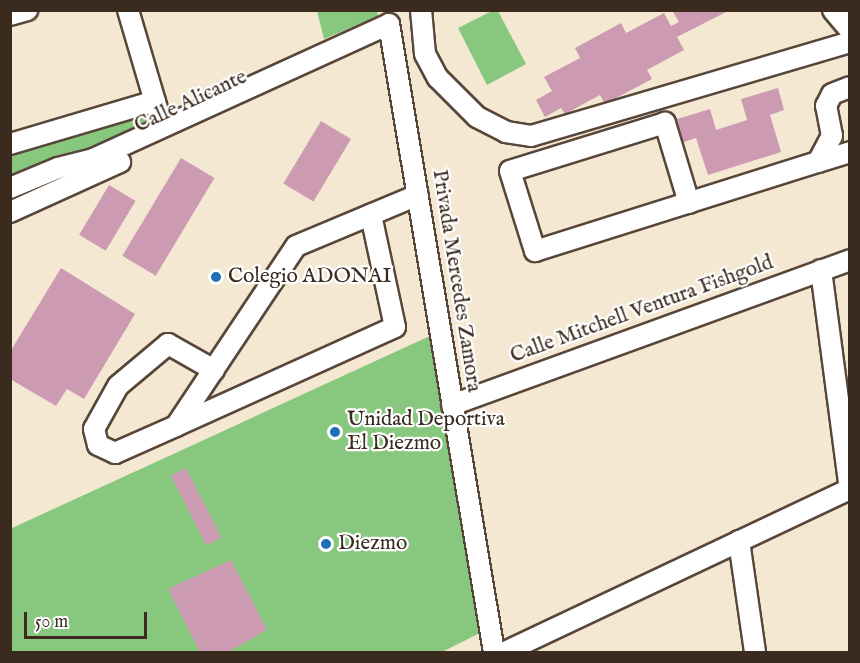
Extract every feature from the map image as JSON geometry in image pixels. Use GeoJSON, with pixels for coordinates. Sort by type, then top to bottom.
{"type":"FeatureCollection","features":[{"type":"Feature","properties":{"kind":"street"},"geometry":{"type":"LineString","coordinates":[[10,15],[27,10]]}},
{"type":"Feature","properties":{"kind":"street"},"geometry":{"type":"LineString","coordinates":[[128,10],[165,133]]}},
{"type":"Feature","properties":{"kind":"street"},"geometry":{"type":"LineString","coordinates":[[421,10],[425,54],[438,78],[477,117],[506,132],[531,136],[849,42]]}},
{"type":"Feature","properties":{"kind":"street"},"geometry":{"type":"LineString","coordinates":[[833,10],[849,30]]}},
{"type":"Feature","properties":{"kind":"street","name":"Privada Mercedes Zamora"},"geometry":{"type":"LineString","coordinates":[[389,24],[494,652]]}},
{"type":"Feature","properties":{"kind":"street","name":"Calle Alicante"},"geometry":{"type":"LineString","coordinates":[[10,212],[165,133],[389,24]]}},
{"type":"Feature","properties":{"kind":"street","name":"Calle Alicante"},"geometry":{"type":"LineString","coordinates":[[10,188],[58,168],[93,159],[165,133],[375,44],[393,50]]}},
{"type":"Feature","properties":{"kind":"street"},"geometry":{"type":"LineString","coordinates":[[818,162],[832,136],[826,106],[832,94],[849,87]]}},
{"type":"Feature","properties":{"kind":"street"},"geometry":{"type":"LineString","coordinates":[[10,144],[155,101]]}},
{"type":"Feature","properties":{"kind":"street"},"geometry":{"type":"LineString","coordinates":[[689,202],[665,123],[510,171],[535,251],[849,152]]}},
{"type":"Feature","properties":{"kind":"street"},"geometry":{"type":"LineString","coordinates":[[176,426],[296,246],[418,195]]}},
{"type":"Feature","properties":{"kind":"street"},"geometry":{"type":"LineString","coordinates":[[214,370],[168,344],[118,386],[94,429],[98,446],[115,453],[395,327],[371,215]]}},
{"type":"Feature","properties":{"kind":"street","name":"Calle Mitchell Ventura Fishgold"},"geometry":{"type":"LineString","coordinates":[[452,405],[849,260]]}},
{"type":"Feature","properties":{"kind":"street"},"geometry":{"type":"LineString","coordinates":[[505,652],[849,490],[821,270]]}},
{"type":"Feature","properties":{"kind":"street"},"geometry":{"type":"LineString","coordinates":[[739,541],[755,652]]}},
{"type":"Feature","properties":{"kind":"green space"},"geometry":{"type":"Polygon","coordinates":[[[317,11],[377,11],[378,16],[324,39],[317,11]]]}},
{"type":"Feature","properties":{"kind":"green space"},"geometry":{"type":"Polygon","coordinates":[[[492,11],[498,11],[526,64],[487,85],[458,28],[492,11]]]}},
{"type":"Feature","properties":{"kind":"green space"},"geometry":{"type":"Polygon","coordinates":[[[145,110],[150,126],[11,182],[11,151],[145,110]]]}},
{"type":"Feature","properties":{"kind":"green space","name":"Unidad Deportiva El Diezmo"},"geometry":{"type":"Polygon","coordinates":[[[432,335],[482,632],[442,652],[11,652],[10,529],[432,335]]]}},
{"type":"Feature","properties":{"kind":"building"},"geometry":{"type":"Polygon","coordinates":[[[672,10],[730,10],[677,37],[684,50],[647,70],[652,79],[605,104],[600,95],[565,114],[561,108],[545,117],[536,100],[552,91],[544,77],[580,58],[575,48],[621,23],[626,33],[664,13],[671,26],[679,22],[672,10]]]}},
{"type":"Feature","properties":{"kind":"building"},"geometry":{"type":"Polygon","coordinates":[[[778,88],[784,110],[770,115],[781,152],[708,175],[696,138],[681,143],[674,120],[710,109],[716,130],[747,120],[741,99],[778,88]]]}},
{"type":"Feature","properties":{"kind":"building"},"geometry":{"type":"Polygon","coordinates":[[[321,121],[351,139],[313,202],[283,184],[321,121]]]}},
{"type":"Feature","properties":{"kind":"building"},"geometry":{"type":"Polygon","coordinates":[[[181,158],[214,178],[156,276],[122,256],[181,158]]]}},
{"type":"Feature","properties":{"kind":"building"},"geometry":{"type":"Polygon","coordinates":[[[109,185],[136,201],[106,251],[79,235],[109,185]]]}},
{"type":"Feature","properties":{"kind":"building"},"geometry":{"type":"Polygon","coordinates":[[[61,268],[135,314],[84,399],[67,389],[56,406],[10,379],[10,352],[61,268]]]}},
{"type":"Feature","properties":{"kind":"building"},"geometry":{"type":"Polygon","coordinates":[[[186,468],[221,537],[206,545],[171,476],[186,468]]]}},
{"type":"Feature","properties":{"kind":"building"},"geometry":{"type":"Polygon","coordinates":[[[231,560],[267,630],[228,652],[200,652],[168,589],[231,560]]]}},
{"type":"Feature","properties":{"kind":"place","name":"Colegio ADONAI"},"geometry":{"type":"Point","coordinates":[216,277]}},
{"type":"Feature","properties":{"kind":"place","name":"Unidad Deportiva El Diezmo"},"geometry":{"type":"Point","coordinates":[335,432]}},
{"type":"Feature","properties":{"kind":"place","name":"Diezmo"},"geometry":{"type":"Point","coordinates":[326,544]}}]}
